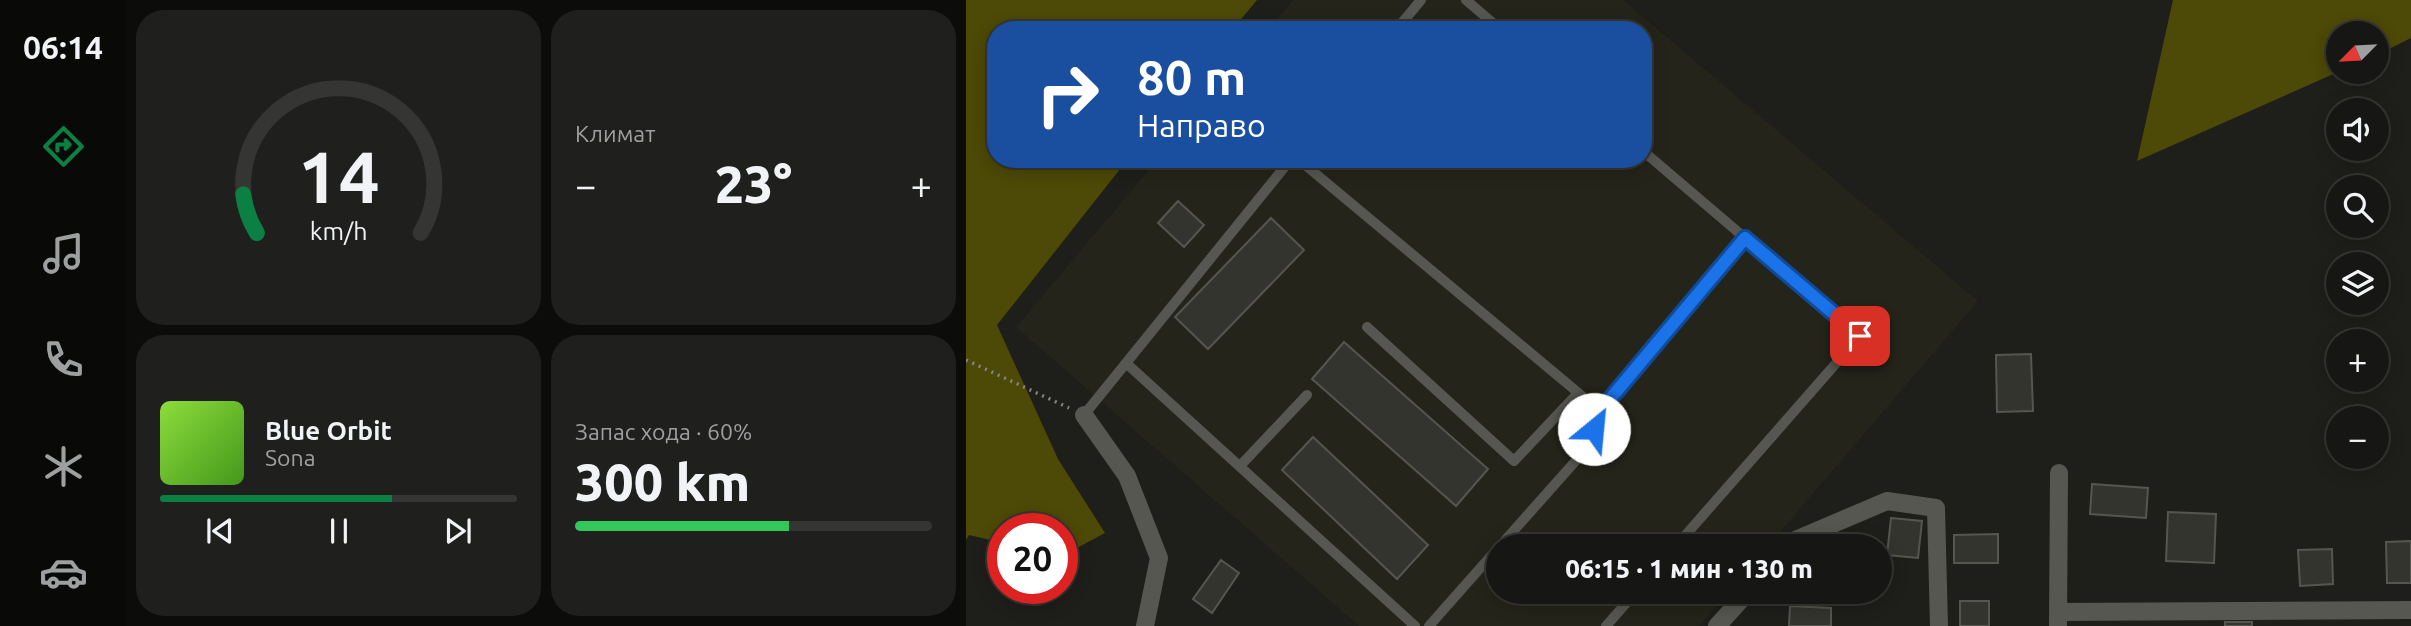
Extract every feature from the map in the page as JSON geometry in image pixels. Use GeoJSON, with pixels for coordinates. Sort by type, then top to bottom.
{"type":"FeatureCollection","features":[{"type":"Feature","properties":{"kind":"street"},"geometry":{"type":"LineString","coordinates":[[1084,415],[1127,477],[1160,558],[1145,626]]}},
{"type":"Feature","properties":{"kind":"street"},"geometry":{"type":"LineString","coordinates":[[2059,473],[2058,619],[2411,610]]}},
{"type":"Feature","properties":{"kind":"street"},"geometry":{"type":"LineString","coordinates":[[1810,534],[1888,501],[1936,508],[1939,626]]}},
{"type":"Feature","properties":{"kind":"street"},"geometry":{"type":"LineString","coordinates":[[1717,626],[1737,604]]}},
{"type":"Feature","properties":{"kind":"lane"},"geometry":{"type":"LineString","coordinates":[[1404,21],[1421,0]]}},
{"type":"Feature","properties":{"kind":"lane"},"geometry":{"type":"LineString","coordinates":[[1466,0],[1490,21]]}},
{"type":"Feature","properties":{"kind":"lane"},"geometry":{"type":"LineString","coordinates":[[1652,159],[1860,336],[1687,534]]}},
{"type":"Feature","properties":{"kind":"lane"},"geometry":{"type":"LineString","coordinates":[[1084,415],[1284,168]]}},
{"type":"Feature","properties":{"kind":"lane"},"geometry":{"type":"LineString","coordinates":[[1309,168],[1600,411]]}},
{"type":"Feature","properties":{"kind":"lane"},"geometry":{"type":"LineString","coordinates":[[1511,534],[1588,447],[1600,411],[1745,238]]}},
{"type":"Feature","properties":{"kind":"lane"},"geometry":{"type":"LineString","coordinates":[[1367,327],[1514,461],[1578,393]]}},
{"type":"Feature","properties":{"kind":"lane"},"geometry":{"type":"LineString","coordinates":[[1126,363],[1415,626]]}},
{"type":"Feature","properties":{"kind":"lane"},"geometry":{"type":"LineString","coordinates":[[1240,466],[1307,395]]}},
{"type":"Feature","properties":{"kind":"lane"},"geometry":{"type":"LineString","coordinates":[[1429,626],[1486,562]]}},
{"type":"Feature","properties":{"kind":"lane"},"geometry":{"type":"LineString","coordinates":[[1606,626],[1625,604]]}},
{"type":"Feature","properties":{"kind":"path"},"geometry":{"type":"LineString","coordinates":[[966,360],[1084,415]]}},
{"type":"Feature","properties":{"kind":"shaded area"},"geometry":{"type":"Polygon","coordinates":[[[966,0],[1257,0],[1240,21],[987,21],[987,168],[1121,168],[997,325],[1058,459],[1105,533],[1078,547],[1078,513],[987,513],[987,539],[969,535],[966,540],[966,0]]]}},
{"type":"Feature","properties":{"kind":"shaded area"},"geometry":{"type":"Polygon","coordinates":[[[1293,0],[1623,0],[1648,21],[1276,21],[1293,0]]]}},
{"type":"Feature","properties":{"kind":"shaded area"},"geometry":{"type":"Polygon","coordinates":[[[2173,0],[2411,0],[2411,38],[2389,49],[2389,21],[2326,21],[2326,77],[2137,161],[2173,0]]]}},
{"type":"Feature","properties":{"kind":"shaded area"},"geometry":{"type":"Polygon","coordinates":[[[1652,25],[1978,301],[1778,534],[1486,534],[1486,604],[1718,604],[1699,626],[1359,626],[1016,327],[1150,168],[1652,168],[1652,25]]]}},
{"type":"Feature","properties":{"kind":"building"},"geometry":{"type":"Polygon","coordinates":[[[1178,201],[1204,225],[1184,247],[1158,223],[1178,201]]]}},
{"type":"Feature","properties":{"kind":"building"},"geometry":{"type":"Polygon","coordinates":[[[1271,218],[1304,250],[1208,349],[1175,317],[1271,218]]]}},
{"type":"Feature","properties":{"kind":"building"},"geometry":{"type":"Polygon","coordinates":[[[1344,342],[1488,469],[1456,506],[1312,379],[1344,342]]]}},
{"type":"Feature","properties":{"kind":"building"},"geometry":{"type":"Polygon","coordinates":[[[2031,354],[2033,411],[1997,412],[1996,355],[2031,354]]]}},
{"type":"Feature","properties":{"kind":"building"},"geometry":{"type":"Polygon","coordinates":[[[1313,437],[1428,545],[1397,579],[1282,470],[1313,437]]]}},
{"type":"Feature","properties":{"kind":"building"},"geometry":{"type":"Polygon","coordinates":[[[2092,484],[2148,488],[2146,518],[2090,514],[2092,484]]]}},
{"type":"Feature","properties":{"kind":"building"},"geometry":{"type":"Polygon","coordinates":[[[2168,512],[2216,514],[2214,563],[2166,561],[2168,512]]]}},
{"type":"Feature","properties":{"kind":"building"},"geometry":{"type":"Polygon","coordinates":[[[1891,518],[1922,521],[1918,558],[1892,555],[1892,534],[1889,534],[1891,518]]]}},
{"type":"Feature","properties":{"kind":"building"},"geometry":{"type":"Polygon","coordinates":[[[1998,534],[1998,563],[1954,563],[1954,535],[1998,534]]]}},
{"type":"Feature","properties":{"kind":"building"},"geometry":{"type":"Polygon","coordinates":[[[2411,541],[2411,583],[2387,583],[2386,542],[2411,541]]]}},
{"type":"Feature","properties":{"kind":"building"},"geometry":{"type":"Polygon","coordinates":[[[2332,549],[2333,584],[2300,586],[2298,550],[2332,549]]]}},
{"type":"Feature","properties":{"kind":"building"},"geometry":{"type":"Polygon","coordinates":[[[1221,560],[1239,573],[1212,613],[1193,599],[1221,560]]]}},
{"type":"Feature","properties":{"kind":"building"},"geometry":{"type":"Polygon","coordinates":[[[1960,601],[1989,601],[1989,626],[1960,626],[1960,601]]]}},
{"type":"Feature","properties":{"kind":"building"},"geometry":{"type":"Polygon","coordinates":[[[1790,606],[1831,608],[1831,626],[1789,626],[1790,606]]]}},
{"type":"Feature","properties":{"kind":"building"},"geometry":{"type":"Polygon","coordinates":[[[2225,622],[2252,622],[2252,626],[2225,626],[2225,622]]]}},
{"type":"Feature","properties":{"kind":"route"},"geometry":{"type":"LineString","coordinates":[[1594,429],[1600,411],[1745,238],[1860,336]]}}]}
